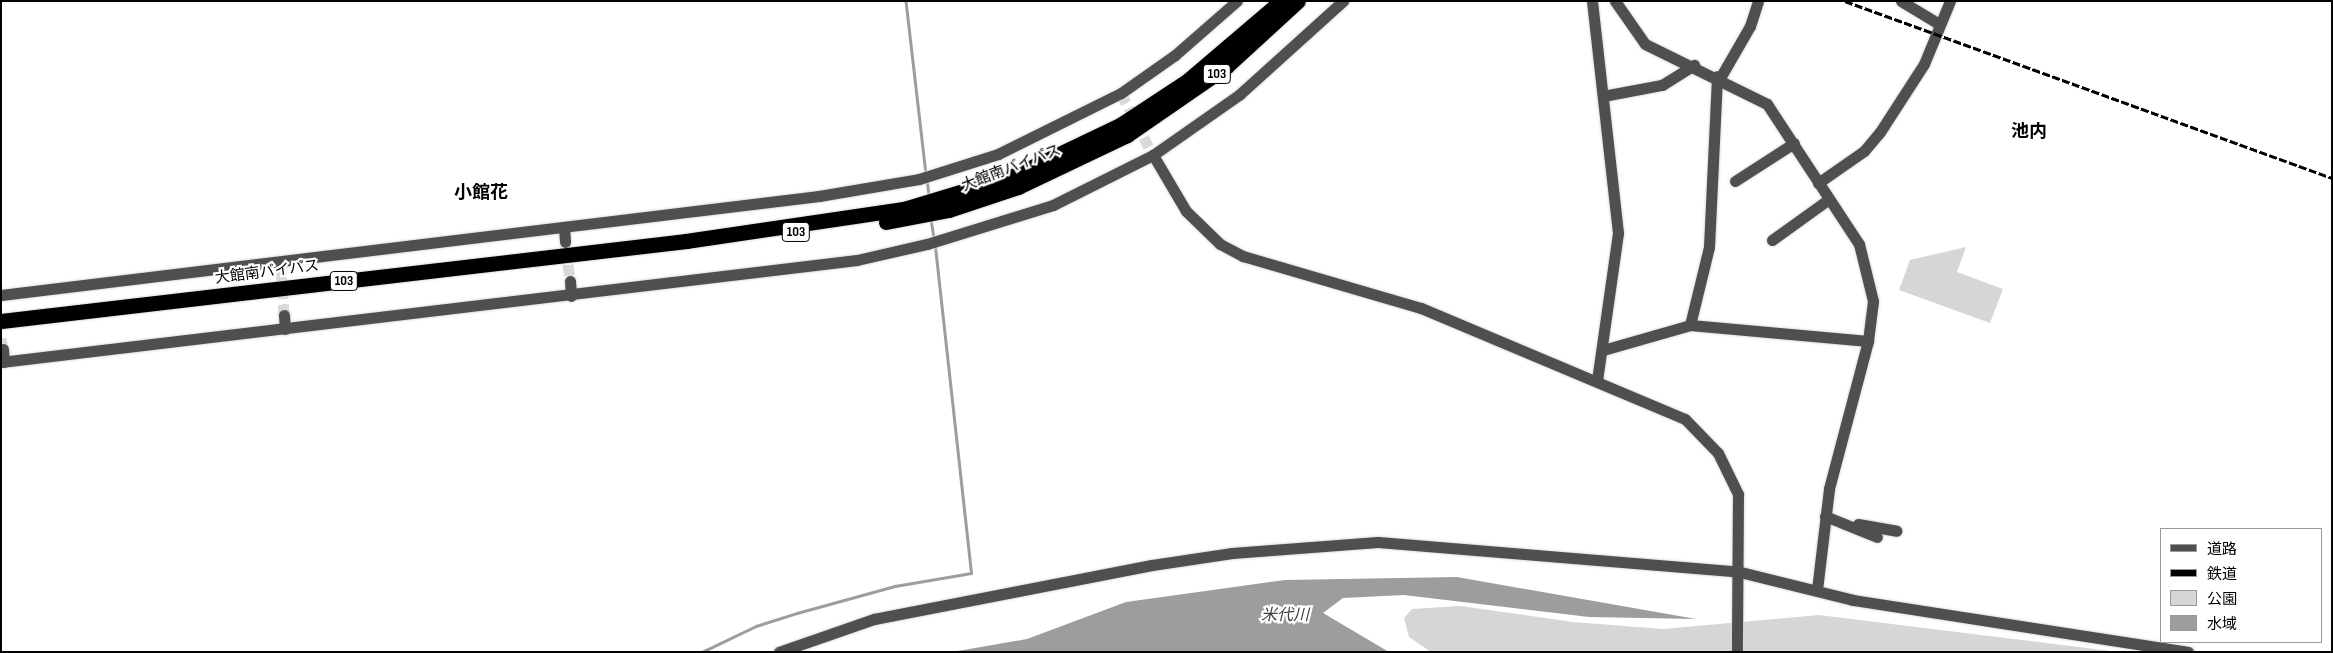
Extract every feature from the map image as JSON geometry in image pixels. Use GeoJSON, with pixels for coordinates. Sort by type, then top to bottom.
{"type":"FeatureCollection","features":[{"type":"Feature","properties":{"kind":"highway","name":"大館南バイパス"},"geometry":{"type":"LineString","coordinates":[[948,204],[1013,176],[1120,125],[1187,81],[1281,1]]}},
{"type":"Feature","properties":{"kind":"highway","name":"大館南バイパス"},"geometry":{"type":"LineString","coordinates":[[1,321],[905,214],[948,204],[1053,173],[1127,135],[1221,71],[1298,1]]}},
{"type":"Feature","properties":{"kind":"street"},"geometry":{"type":"LineString","coordinates":[[1,295],[280,265],[564,227],[819,196],[926,177],[998,154],[1121,93],[1175,55],[1237,1]]}},
{"type":"Feature","properties":{"kind":"street"},"geometry":{"type":"LineString","coordinates":[[3,349],[3,362],[571,296],[857,260],[934,242],[1053,205],[1153,155],[1240,94],[1343,1]]}},
{"type":"Feature","properties":{"kind":"street"},"geometry":{"type":"LineString","coordinates":[[1592,1],[1618,233],[1598,380]]}},
{"type":"Feature","properties":{"kind":"street"},"geometry":{"type":"LineString","coordinates":[[1615,1],[1645,44],[1694,65],[1767,104],[1859,244],[1868,272],[1873,301],[1868,341],[1825,516],[1817,590]]}},
{"type":"Feature","properties":{"kind":"street"},"geometry":{"type":"LineString","coordinates":[[1690,325],[1709,247],[1718,77],[1750,26],[1758,1]]}},
{"type":"Feature","properties":{"kind":"street"},"geometry":{"type":"LineString","coordinates":[[1901,1],[1939,24]]}},
{"type":"Feature","properties":{"kind":"street"},"geometry":{"type":"LineString","coordinates":[[1818,183],[1864,151],[1880,132],[1924,64],[1950,1]]}},
{"type":"Feature","properties":{"kind":"street"},"geometry":{"type":"LineString","coordinates":[[1603,96],[1662,85],[1694,65]]}},
{"type":"Feature","properties":{"kind":"street"},"geometry":{"type":"LineString","coordinates":[[1735,181],[1794,143]]}},
{"type":"Feature","properties":{"kind":"street"},"geometry":{"type":"LineString","coordinates":[[1153,155],[1186,211],[1220,244],[1243,256],[1394,299],[1598,380],[1685,419],[1718,453],[1738,494],[1740,572],[1736,652]]}},
{"type":"Feature","properties":{"kind":"street"},"geometry":{"type":"LineString","coordinates":[[1772,240],[1829,200]]}},
{"type":"Feature","properties":{"kind":"street"},"geometry":{"type":"LineString","coordinates":[[564,227],[565,242]]}},
{"type":"Feature","properties":{"kind":"street"},"geometry":{"type":"LineString","coordinates":[[570,281],[571,296]]}},
{"type":"Feature","properties":{"kind":"street"},"geometry":{"type":"LineString","coordinates":[[284,315],[285,329]]}},
{"type":"Feature","properties":{"kind":"street"},"geometry":{"type":"LineString","coordinates":[[1603,350],[1690,325],[1868,341]]}},
{"type":"Feature","properties":{"kind":"street"},"geometry":{"type":"LineString","coordinates":[[1825,516],[1856,525],[1896,531]]}},
{"type":"Feature","properties":{"kind":"street"},"geometry":{"type":"LineString","coordinates":[[1856,525],[1876,537]]}},
{"type":"Feature","properties":{"kind":"street"},"geometry":{"type":"LineString","coordinates":[[778,652],[874,618],[1232,553],[1378,542],[1740,572],[1863,602],[2188,652]]}},
{"type":"Feature","properties":{"kind":"green space"},"geometry":{"type":"Polygon","coordinates":[[[1966,247],[1957,272],[2003,289],[1990,323],[1899,290],[1910,260],[1966,247]]]}},
{"type":"Feature","properties":{"kind":"green space"},"geometry":{"type":"Polygon","coordinates":[[[1460,606],[1573,622],[1663,629],[1819,615],[2119,652],[1431,652],[1409,637],[1404,618],[1412,609],[1460,606]]]}},
{"type":"Feature","properties":{"kind":"water","name":"米代川"},"geometry":{"type":"Polygon","coordinates":[[[1457,577],[1696,619],[1589,617],[1404,595],[1343,598],[1323,613],[1389,652],[952,652],[1027,639],[1126,602],[1285,580],[1457,577]]]}},
{"type":"Feature","properties":{"kind":"waterway"},"geometry":{"type":"LineString","coordinates":[[906,1],[926,174]]}},
{"type":"Feature","properties":{"kind":"waterway"},"geometry":{"type":"LineString","coordinates":[[927,179],[929,196]]}},
{"type":"Feature","properties":{"kind":"waterway"},"geometry":{"type":"LineString","coordinates":[[931,219],[934,238]]}},
{"type":"Feature","properties":{"kind":"waterway"},"geometry":{"type":"LineString","coordinates":[[702,652],[756,626],[797,613],[895,586],[971,573],[935,246]]}},
{"type":"Feature","properties":{"kind":"tunnel"},"geometry":{"type":"LineString","coordinates":[[1121,93],[1153,155]]}},
{"type":"Feature","properties":{"kind":"tunnel"},"geometry":{"type":"LineString","coordinates":[[566,248],[570,281]]}},
{"type":"Feature","properties":{"kind":"tunnel"},"geometry":{"type":"LineString","coordinates":[[281,271],[284,315]]}},
{"type":"Feature","properties":{"kind":"tunnel"},"geometry":{"type":"LineString","coordinates":[[1,338],[3,349]]}},
{"type":"Feature","properties":{"kind":"railway"},"geometry":{"type":"LineString","coordinates":[[1845,1],[2332,178]]}},
{"type":"Feature","properties":{"kind":"district","name":"池内"},"geometry":{"type":"Point","coordinates":[2029,132]}},
{"type":"Feature","properties":{"kind":"district","name":"小館花"},"geometry":{"type":"Point","coordinates":[481,193]}}]}
